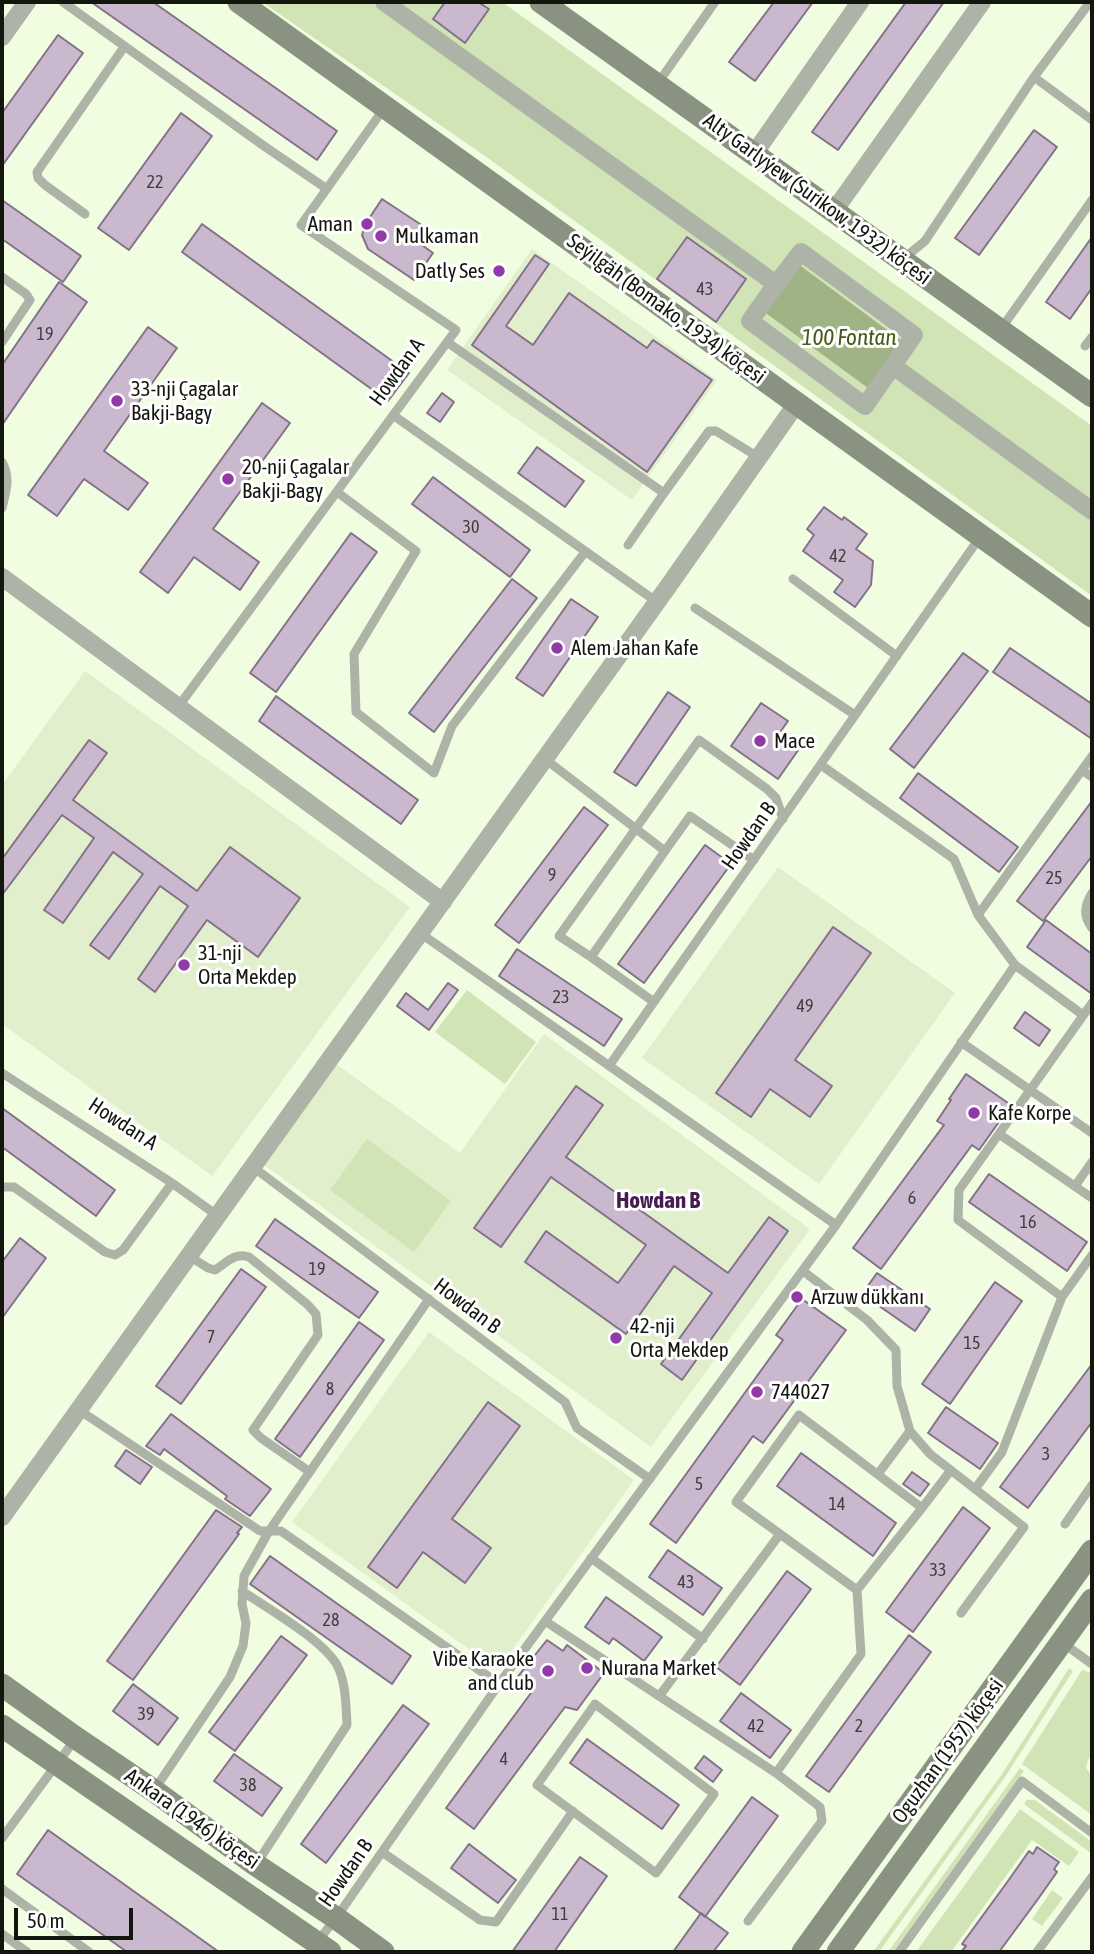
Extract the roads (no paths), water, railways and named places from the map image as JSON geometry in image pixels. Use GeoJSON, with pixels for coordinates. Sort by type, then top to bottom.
{"type":"FeatureCollection","features":[{"type":"Feature","properties":{"kind":"main road","name":"Seýilgäh (Bomako, 1934) köçesi"},"geometry":{"type":"LineString","coordinates":[[239,2],[1092,616]]}},
{"type":"Feature","properties":{"kind":"main road","name":"Alty Garlyýew (Surikow, 1932) köçesi"},"geometry":{"type":"LineString","coordinates":[[541,2],[1092,396]]}},
{"type":"Feature","properties":{"kind":"main road","name":"Oguzhan (1957) köçesi"},"geometry":{"type":"LineString","coordinates":[[803,1952],[1092,1550]]}},
{"type":"Feature","properties":{"kind":"main road","name":"Oguzhan (1957) köçesi"},"geometry":{"type":"LineString","coordinates":[[838,1952],[1092,1600]]}},
{"type":"Feature","properties":{"kind":"main road","name":"Ankara (1946) köçesi"},"geometry":{"type":"LineString","coordinates":[[2,1685],[383,1952]]}},
{"type":"Feature","properties":{"kind":"main road","name":"Ankara (1946) köçesi"},"geometry":{"type":"LineString","coordinates":[[2,1726],[323,1948]]}},
{"type":"Feature","properties":{"kind":"street"},"geometry":{"type":"LineString","coordinates":[[2,37],[27,2]]}},
{"type":"Feature","properties":{"kind":"street"},"geometry":{"type":"LineString","coordinates":[[384,2],[776,284]]}},
{"type":"Feature","properties":{"kind":"street"},"geometry":{"type":"LineString","coordinates":[[754,154],[860,2]]}},
{"type":"Feature","properties":{"kind":"street"},"geometry":{"type":"LineString","coordinates":[[834,211],[982,2]]}},
{"type":"Feature","properties":{"kind":"street"},"geometry":{"type":"LineString","coordinates":[[801,252],[914,335],[865,406],[751,321],[776,284],[801,252]]}},
{"type":"Feature","properties":{"kind":"street"},"geometry":{"type":"LineString","coordinates":[[893,366],[1092,511]]}},
{"type":"Feature","properties":{"kind":"street"},"geometry":{"type":"LineString","coordinates":[[2,1515],[421,933],[797,403]]}},
{"type":"Feature","properties":{"kind":"street"},"geometry":{"type":"LineString","coordinates":[[2,577],[443,902]]}},
{"type":"Feature","properties":{"kind":"lane"},"geometry":{"type":"LineString","coordinates":[[62,2],[327,189]]}},
{"type":"Feature","properties":{"kind":"lane"},"geometry":{"type":"LineString","coordinates":[[657,85],[715,2]]}},
{"type":"Feature","properties":{"kind":"lane"},"geometry":{"type":"LineString","coordinates":[[902,260],[925,241],[1034,77],[1090,2]]}},
{"type":"Feature","properties":{"kind":"lane"},"geometry":{"type":"LineString","coordinates":[[85,214],[44,185],[37,172],[124,47]]}},
{"type":"Feature","properties":{"kind":"lane"},"geometry":{"type":"LineString","coordinates":[[1034,77],[1092,120]]}},
{"type":"Feature","properties":{"kind":"lane","name":"Howdan A"},"geometry":{"type":"LineString","coordinates":[[178,707],[456,330],[301,225],[385,107]]}},
{"type":"Feature","properties":{"kind":"lane"},"geometry":{"type":"LineString","coordinates":[[1000,331],[1092,200]]}},
{"type":"Feature","properties":{"kind":"lane"},"geometry":{"type":"LineString","coordinates":[[2,277],[30,300],[2,342]]}},
{"type":"Feature","properties":{"kind":"lane"},"geometry":{"type":"LineString","coordinates":[[1086,346],[1092,337]]}},
{"type":"Feature","properties":{"kind":"lane"},"geometry":{"type":"LineString","coordinates":[[447,342],[664,493]]}},
{"type":"Feature","properties":{"kind":"lane"},"geometry":{"type":"LineString","coordinates":[[393,415],[657,602]]}},
{"type":"Feature","properties":{"kind":"lane"},"geometry":{"type":"LineString","coordinates":[[628,545],[709,431],[716,431],[758,457]]}},
{"type":"Feature","properties":{"kind":"lane"},"geometry":{"type":"LineString","coordinates":[[2,462],[8,472],[2,508]]}},
{"type":"Feature","properties":{"kind":"lane"},"geometry":{"type":"LineString","coordinates":[[337,492],[416,551],[354,654],[356,712],[434,773],[452,726],[585,552]]}},
{"type":"Feature","properties":{"kind":"lane","name":"Howdan B"},"geometry":{"type":"LineString","coordinates":[[609,1066],[981,536]]}},
{"type":"Feature","properties":{"kind":"lane"},"geometry":{"type":"LineString","coordinates":[[793,579],[897,656]]}},
{"type":"Feature","properties":{"kind":"lane"},"geometry":{"type":"LineString","coordinates":[[695,608],[855,715]]}},
{"type":"Feature","properties":{"kind":"lane"},"geometry":{"type":"LineString","coordinates":[[654,1002],[559,936],[699,740],[767,789],[776,798],[783,819]]}},
{"type":"Feature","properties":{"kind":"lane"},"geometry":{"type":"LineString","coordinates":[[978,915],[1092,756]]}},
{"type":"Feature","properties":{"kind":"lane"},"geometry":{"type":"LineString","coordinates":[[545,759],[665,851]]}},
{"type":"Feature","properties":{"kind":"lane"},"geometry":{"type":"LineString","coordinates":[[821,765],[954,859],[978,915],[1015,965],[1083,1015]]}},
{"type":"Feature","properties":{"kind":"lane"},"geometry":{"type":"LineString","coordinates":[[1082,770],[1092,777]]}},
{"type":"Feature","properties":{"kind":"lane"},"geometry":{"type":"LineString","coordinates":[[590,957],[690,816],[754,860]]}},
{"type":"Feature","properties":{"kind":"lane"},"geometry":{"type":"LineString","coordinates":[[1092,893],[1086,904],[1085,914],[1092,928]]}},
{"type":"Feature","properties":{"kind":"lane"},"geometry":{"type":"LineString","coordinates":[[421,933],[836,1225]]}},
{"type":"Feature","properties":{"kind":"lane","name":"Howdan B"},"geometry":{"type":"LineString","coordinates":[[323,1948],[336,1918],[499,1684],[836,1225],[1015,965]]}},
{"type":"Feature","properties":{"kind":"lane"},"geometry":{"type":"LineString","coordinates":[[1062,1297],[958,1220],[959,1190],[1092,1003]]}},
{"type":"Feature","properties":{"kind":"lane"},"geometry":{"type":"LineString","coordinates":[[961,1042],[1092,1133]]}},
{"type":"Feature","properties":{"kind":"lane","name":"Howdan A"},"geometry":{"type":"LineString","coordinates":[[2,1073],[172,1183],[218,1216]]}},
{"type":"Feature","properties":{"kind":"lane"},"geometry":{"type":"LineString","coordinates":[[999,1134],[1092,1198]]}},
{"type":"Feature","properties":{"kind":"lane"},"geometry":{"type":"LineString","coordinates":[[1075,1186],[1092,1162]]}},
{"type":"Feature","properties":{"kind":"lane","name":"Howdan B"},"geometry":{"type":"LineString","coordinates":[[253,1167],[565,1402],[577,1428],[650,1479]]}},
{"type":"Feature","properties":{"kind":"lane"},"geometry":{"type":"LineString","coordinates":[[2,1187],[14,1186],[105,1252],[115,1255],[123,1250],[172,1183]]}},
{"type":"Feature","properties":{"kind":"lane"},"geometry":{"type":"LineString","coordinates":[[975,1489],[1002,1452],[1062,1297],[1092,1255]]}},
{"type":"Feature","properties":{"kind":"lane"},"geometry":{"type":"LineString","coordinates":[[189,1256],[215,1270],[237,1256],[249,1257],[316,1314],[318,1335],[253,1430],[310,1472]]}},
{"type":"Feature","properties":{"kind":"lane"},"geometry":{"type":"LineString","coordinates":[[803,1270],[867,1320],[896,1350],[897,1385],[910,1432],[930,1454],[1024,1527],[961,1613]]}},
{"type":"Feature","properties":{"kind":"lane"},"geometry":{"type":"LineString","coordinates":[[153,1790],[230,1677],[243,1646],[246,1623],[242,1604],[244,1576],[269,1531],[429,1299]]}},
{"type":"Feature","properties":{"kind":"lane"},"geometry":{"type":"LineString","coordinates":[[79,1410],[260,1531],[281,1531],[499,1684]]}},
{"type":"Feature","properties":{"kind":"lane"},"geometry":{"type":"LineString","coordinates":[[857,1590],[736,1502],[799,1415],[922,1508]]}},
{"type":"Feature","properties":{"kind":"lane"},"geometry":{"type":"LineString","coordinates":[[878,1474],[910,1432]]}},
{"type":"Feature","properties":{"kind":"lane"},"geometry":{"type":"LineString","coordinates":[[776,1773],[861,1654],[857,1590],[951,1470]]}},
{"type":"Feature","properties":{"kind":"lane"},"geometry":{"type":"LineString","coordinates":[[1065,1524],[1092,1485]]}},
{"type":"Feature","properties":{"kind":"lane"},"geometry":{"type":"LineString","coordinates":[[660,1695],[780,1534]]}},
{"type":"Feature","properties":{"kind":"lane"},"geometry":{"type":"LineString","coordinates":[[591,1558],[703,1639]]}},
{"type":"Feature","properties":{"kind":"lane"},"geometry":{"type":"LineString","coordinates":[[242,1591],[316,1642],[330,1655],[338,1668],[346,1701],[347,1725],[256,1865]]}},
{"type":"Feature","properties":{"kind":"lane"},"geometry":{"type":"LineString","coordinates":[[545,1621],[776,1773],[820,1807],[822,1821],[748,1921]]}},
{"type":"Feature","properties":{"kind":"lane"},"geometry":{"type":"LineString","coordinates":[[1062,1642],[1092,1664]]}},
{"type":"Feature","properties":{"kind":"lane"},"geometry":{"type":"LineString","coordinates":[[595,1704],[714,1794],[656,1872],[573,1811],[537,1785],[595,1704]]}},
{"type":"Feature","properties":{"kind":"lane"},"geometry":{"type":"LineString","coordinates":[[2,1838],[76,1738]]}},
{"type":"Feature","properties":{"kind":"lane"},"geometry":{"type":"LineString","coordinates":[[899,1952],[1023,1781],[1092,1833]]}},
{"type":"Feature","properties":{"kind":"lane"},"geometry":{"type":"LineString","coordinates":[[382,1852],[480,1920],[496,1922],[573,1811]]}},
{"type":"Feature","properties":{"kind":"lane"},"geometry":{"type":"LineString","coordinates":[[1037,1952],[1092,1877]]}},
{"type":"Feature","properties":{"kind":"lane"},"geometry":{"type":"LineString","coordinates":[[2,1889],[89,1952]]}},
{"type":"Feature","properties":{"kind":"lane"},"geometry":{"type":"LineString","coordinates":[[2,1934],[27,1952]]}},
{"type":"Feature","properties":{"kind":"water","name":"100 Fontan"},"geometry":{"type":"Polygon","coordinates":[[[798,264],[902,341],[868,388],[763,311],[798,264]]]}},
{"type":"Feature","properties":{"kind":"place","name":"Aman"},"geometry":{"type":"Point","coordinates":[367,224]}},
{"type":"Feature","properties":{"kind":"place","name":"Mulkaman"},"geometry":{"type":"Point","coordinates":[381,236]}},
{"type":"Feature","properties":{"kind":"place","name":"Datly Ses"},"geometry":{"type":"Point","coordinates":[499,271]}},
{"type":"Feature","properties":{"kind":"place","name":"33-nji Çagalar Bakji-Bagy"},"geometry":{"type":"Point","coordinates":[117,401]}},
{"type":"Feature","properties":{"kind":"place","name":"20-nji Çagalar Bakji-Bagy"},"geometry":{"type":"Point","coordinates":[228,479]}},
{"type":"Feature","properties":{"kind":"place","name":"Alem Jahan Kafe"},"geometry":{"type":"Point","coordinates":[557,648]}},
{"type":"Feature","properties":{"kind":"place","name":"Mace"},"geometry":{"type":"Point","coordinates":[760,741]}},
{"type":"Feature","properties":{"kind":"place","name":"31-nji Orta Mekdep"},"geometry":{"type":"Point","coordinates":[184,965]}},
{"type":"Feature","properties":{"kind":"place","name":"Kafe Korpe"},"geometry":{"type":"Point","coordinates":[974,1113]}},
{"type":"Feature","properties":{"kind":"place","name":"Arzuw dükkanı"},"geometry":{"type":"Point","coordinates":[797,1297]}},
{"type":"Feature","properties":{"kind":"place","name":"42-nji Orta Mekdep"},"geometry":{"type":"Point","coordinates":[616,1338]}},
{"type":"Feature","properties":{"kind":"place","name":"744027"},"geometry":{"type":"Point","coordinates":[757,1392]}},
{"type":"Feature","properties":{"kind":"place","name":"Nurana Market"},"geometry":{"type":"Point","coordinates":[587,1668]}},
{"type":"Feature","properties":{"kind":"place","name":"Vibe Karaoke and club"},"geometry":{"type":"Point","coordinates":[548,1671]}},
{"type":"Feature","properties":{"kind":"district","name":"Howdan B"},"geometry":{"type":"Point","coordinates":[658,1201]}}]}
